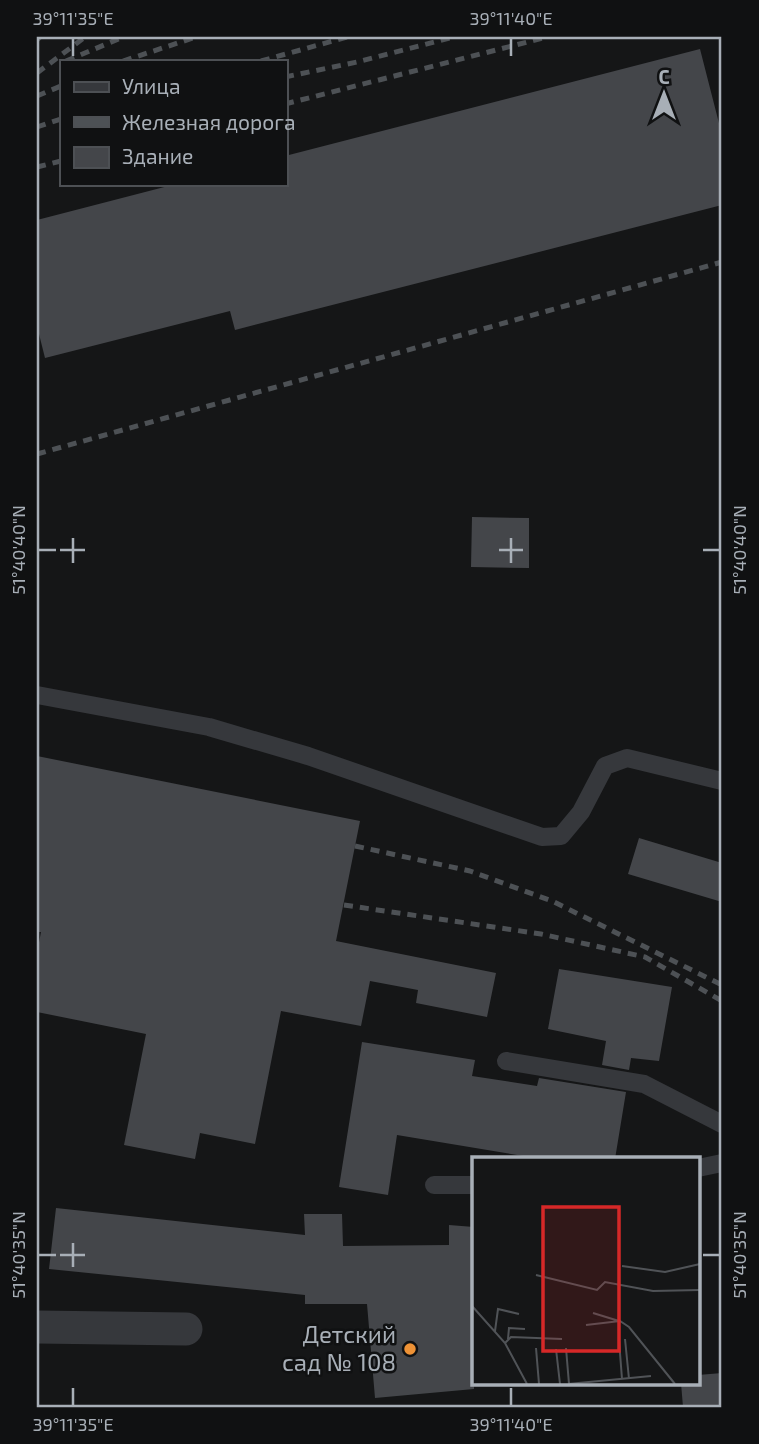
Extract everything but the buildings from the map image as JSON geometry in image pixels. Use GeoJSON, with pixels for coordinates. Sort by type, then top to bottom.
{"type":"FeatureCollection","features":[{"type":"Feature","properties":{"kind":"street"},"geometry":{"type":"LineString","coordinates":[[37,1327],[186,1329]]}},
{"type":"Feature","properties":{"kind":"lane"},"geometry":{"type":"LineString","coordinates":[[37,695],[209,727],[308,756],[542,837],[561,836],[581,812],[604,766],[627,758],[722,781]]}},
{"type":"Feature","properties":{"kind":"lane"},"geometry":{"type":"LineString","coordinates":[[506,1061],[644,1084],[722,1124]]}},
{"type":"Feature","properties":{"kind":"lane"},"geometry":{"type":"LineString","coordinates":[[700,1168],[722,1163]]}},
{"type":"Feature","properties":{"kind":"lane"},"geometry":{"type":"LineString","coordinates":[[434,1185],[472,1185]]}},
{"type":"Feature","properties":{"kind":"railway"},"geometry":{"type":"LineString","coordinates":[[37,40],[40,37]]}},
{"type":"Feature","properties":{"kind":"railway"},"geometry":{"type":"LineString","coordinates":[[37,73],[85,37]]}},
{"type":"Feature","properties":{"kind":"railway"},"geometry":{"type":"LineString","coordinates":[[68,60],[123,37]]}},
{"type":"Feature","properties":{"kind":"railway"},"geometry":{"type":"LineString","coordinates":[[126,60],[196,37]]}},
{"type":"Feature","properties":{"kind":"railway"},"geometry":{"type":"LineString","coordinates":[[265,60],[347,37]]}},
{"type":"Feature","properties":{"kind":"railway"},"geometry":{"type":"LineString","coordinates":[[287,77],[454,37]]}},
{"type":"Feature","properties":{"kind":"railway"},"geometry":{"type":"LineString","coordinates":[[287,103],[547,37]]}},
{"type":"Feature","properties":{"kind":"railway"},"geometry":{"type":"LineString","coordinates":[[37,96],[60,86]]}},
{"type":"Feature","properties":{"kind":"railway"},"geometry":{"type":"LineString","coordinates":[[37,127],[60,119]]}},
{"type":"Feature","properties":{"kind":"railway"},"geometry":{"type":"LineString","coordinates":[[37,167],[60,161]]}},
{"type":"Feature","properties":{"kind":"railway"},"geometry":{"type":"LineString","coordinates":[[37,454],[722,262]]}},
{"type":"Feature","properties":{"kind":"railway"},"geometry":{"type":"LineString","coordinates":[[355,846],[470,871],[552,901],[722,985]]}},
{"type":"Feature","properties":{"kind":"railway"},"geometry":{"type":"LineString","coordinates":[[344,905],[541,934],[645,957],[722,1001]]}},
{"type":"Feature","properties":{"kind":"place","name":"Детский сад № 108"},"geometry":{"type":"Point","coordinates":[410,1349]}}]}
